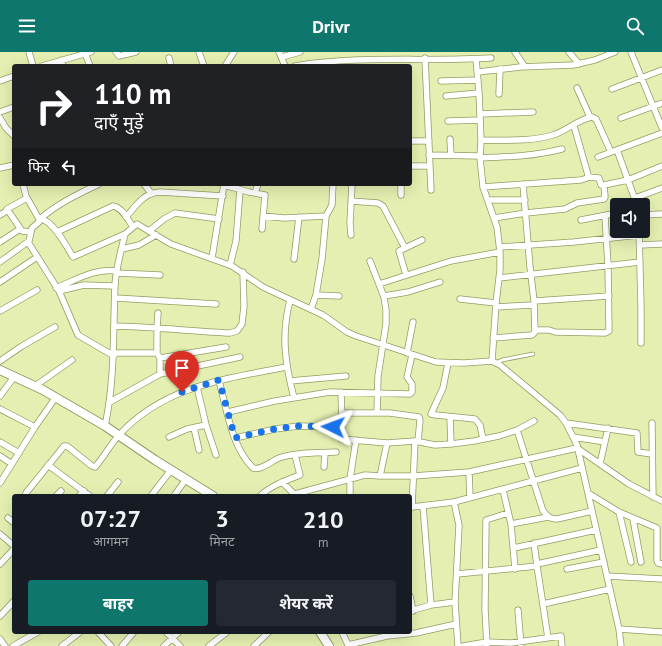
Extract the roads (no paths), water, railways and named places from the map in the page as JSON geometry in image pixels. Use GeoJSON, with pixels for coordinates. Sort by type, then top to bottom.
{"type":"FeatureCollection","features":[{"type":"Feature","properties":{"kind":"street"},"geometry":{"type":"LineString","coordinates":[[29,52],[33,64]]}},
{"type":"Feature","properties":{"kind":"street"},"geometry":{"type":"LineString","coordinates":[[116,52],[119,56],[136,52]]}},
{"type":"Feature","properties":{"kind":"street"},"geometry":{"type":"LineString","coordinates":[[199,52],[203,64]]}},
{"type":"Feature","properties":{"kind":"street"},"geometry":{"type":"LineString","coordinates":[[227,64],[234,52]]}},
{"type":"Feature","properties":{"kind":"street"},"geometry":{"type":"LineString","coordinates":[[285,64],[280,54],[300,52]]}},
{"type":"Feature","properties":{"kind":"street"},"geometry":{"type":"LineString","coordinates":[[420,52],[422,58],[429,142],[431,190]]}},
{"type":"Feature","properties":{"kind":"street"},"geometry":{"type":"LineString","coordinates":[[515,52],[525,67]]}},
{"type":"Feature","properties":{"kind":"street"},"geometry":{"type":"LineString","coordinates":[[569,52],[579,64]]}},
{"type":"Feature","properties":{"kind":"street"},"geometry":{"type":"LineString","coordinates":[[631,52],[662,128]]}},
{"type":"Feature","properties":{"kind":"street"},"geometry":{"type":"LineString","coordinates":[[62,63],[68,55],[88,53],[90,64]]}},
{"type":"Feature","properties":{"kind":"street"},"geometry":{"type":"LineString","coordinates":[[478,72],[525,67],[579,64],[595,60],[611,53]]}},
{"type":"Feature","properties":{"kind":"street"},"geometry":{"type":"LineString","coordinates":[[169,58],[170,64]]}},
{"type":"Feature","properties":{"kind":"street"},"geometry":{"type":"LineString","coordinates":[[308,64],[320,62],[335,63],[422,58],[491,58]]}},
{"type":"Feature","properties":{"kind":"street"},"geometry":{"type":"LineString","coordinates":[[393,59],[393,64]]}},
{"type":"Feature","properties":{"kind":"street"},"geometry":{"type":"LineString","coordinates":[[476,59],[480,93],[480,157],[483,187],[497,227],[500,250],[500,278],[493,338],[494,362]]}},
{"type":"Feature","properties":{"kind":"street"},"geometry":{"type":"LineString","coordinates":[[499,94],[500,69]]}},
{"type":"Feature","properties":{"kind":"street"},"geometry":{"type":"LineString","coordinates":[[612,89],[662,70]]}},
{"type":"Feature","properties":{"kind":"street"},"geometry":{"type":"LineString","coordinates":[[0,82],[12,77]]}},
{"type":"Feature","properties":{"kind":"street"},"geometry":{"type":"LineString","coordinates":[[441,81],[478,80]]}},
{"type":"Feature","properties":{"kind":"street"},"geometry":{"type":"LineString","coordinates":[[577,88],[590,117]]}},
{"type":"Feature","properties":{"kind":"street"},"geometry":{"type":"LineString","coordinates":[[446,96],[480,93]]}},
{"type":"Feature","properties":{"kind":"street"},"geometry":{"type":"LineString","coordinates":[[621,118],[662,103]]}},
{"type":"Feature","properties":{"kind":"street"},"geometry":{"type":"LineString","coordinates":[[0,112],[12,108]]}},
{"type":"Feature","properties":{"kind":"street"},"geometry":{"type":"LineString","coordinates":[[448,121],[533,112]]}},
{"type":"Feature","properties":{"kind":"street"},"geometry":{"type":"LineString","coordinates":[[481,140],[514,140],[553,135],[590,117],[594,117],[611,152]]}},
{"type":"Feature","properties":{"kind":"street"},"geometry":{"type":"LineString","coordinates":[[0,118],[12,134]]}},
{"type":"Feature","properties":{"kind":"street"},"geometry":{"type":"LineString","coordinates":[[574,126],[588,177]]}},
{"type":"Feature","properties":{"kind":"street"},"geometry":{"type":"LineString","coordinates":[[598,157],[662,133]]}},
{"type":"Feature","properties":{"kind":"street"},"geometry":{"type":"LineString","coordinates":[[450,139],[451,155]]}},
{"type":"Feature","properties":{"kind":"street"},"geometry":{"type":"LineString","coordinates":[[412,141],[429,142]]}},
{"type":"Feature","properties":{"kind":"street"},"geometry":{"type":"LineString","coordinates":[[429,155],[480,157],[519,156],[562,149]]}},
{"type":"Feature","properties":{"kind":"street"},"geometry":{"type":"LineString","coordinates":[[617,150],[636,198],[662,188]]}},
{"type":"Feature","properties":{"kind":"street"},"geometry":{"type":"LineString","coordinates":[[0,168],[12,166]]}},
{"type":"Feature","properties":{"kind":"street"},"geometry":{"type":"LineString","coordinates":[[412,166],[430,166]]}},
{"type":"Feature","properties":{"kind":"street"},"geometry":{"type":"LineString","coordinates":[[604,186],[628,180],[662,166]]}},
{"type":"Feature","properties":{"kind":"street"},"geometry":{"type":"LineString","coordinates":[[483,187],[581,180],[588,177],[599,178],[601,185],[604,186],[604,199],[577,203],[565,209],[526,212],[494,218]]}},
{"type":"Feature","properties":{"kind":"street"},"geometry":{"type":"LineString","coordinates":[[493,338],[532,335],[536,330],[523,184]]}},
{"type":"Feature","properties":{"kind":"street"},"geometry":{"type":"LineString","coordinates":[[24,186],[27,198],[39,220]]}},
{"type":"Feature","properties":{"kind":"street"},"geometry":{"type":"LineString","coordinates":[[0,262],[28,242],[32,228],[40,222],[39,220],[50,210],[93,186]]}},
{"type":"Feature","properties":{"kind":"street"},"geometry":{"type":"LineString","coordinates":[[146,186],[151,193]]}},
{"type":"Feature","properties":{"kind":"street"},"geometry":{"type":"LineString","coordinates":[[212,258],[224,186]]}},
{"type":"Feature","properties":{"kind":"street"},"geometry":{"type":"LineString","coordinates":[[233,186],[240,190],[265,196],[262,229]]}},
{"type":"Feature","properties":{"kind":"street"},"geometry":{"type":"LineString","coordinates":[[255,193],[257,186]]}},
{"type":"Feature","properties":{"kind":"street"},"geometry":{"type":"LineString","coordinates":[[311,309],[316,295],[322,259],[326,216],[332,205],[333,186]]}},
{"type":"Feature","properties":{"kind":"street"},"geometry":{"type":"LineString","coordinates":[[351,235],[350,223],[352,186]]}},
{"type":"Feature","properties":{"kind":"street"},"geometry":{"type":"LineString","coordinates":[[401,186],[401,195]]}},
{"type":"Feature","properties":{"kind":"street"},"geometry":{"type":"LineString","coordinates":[[230,265],[236,240],[240,190]]}},
{"type":"Feature","properties":{"kind":"street"},"geometry":{"type":"LineString","coordinates":[[126,217],[145,196],[151,193],[160,192],[223,196]]}},
{"type":"Feature","properties":{"kind":"street"},"geometry":{"type":"LineString","coordinates":[[0,215],[8,210],[7,209],[27,198]]}},
{"type":"Feature","properties":{"kind":"street"},"geometry":{"type":"LineString","coordinates":[[488,200],[525,200]]}},
{"type":"Feature","properties":{"kind":"street"},"geometry":{"type":"LineString","coordinates":[[351,201],[378,203],[383,206],[405,248]]}},
{"type":"Feature","properties":{"kind":"street"},"geometry":{"type":"LineString","coordinates":[[57,232],[111,206],[118,207],[133,227]]}},
{"type":"Feature","properties":{"kind":"street"},"geometry":{"type":"LineString","coordinates":[[8,210],[22,232],[31,232]]}},
{"type":"Feature","properties":{"kind":"street"},"geometry":{"type":"LineString","coordinates":[[149,231],[164,219],[175,213],[219,219]]}},
{"type":"Feature","properties":{"kind":"street"},"geometry":{"type":"LineString","coordinates":[[650,215],[662,214]]}},
{"type":"Feature","properties":{"kind":"street"},"geometry":{"type":"LineString","coordinates":[[581,220],[610,215]]}},
{"type":"Feature","properties":{"kind":"street"},"geometry":{"type":"LineString","coordinates":[[263,216],[326,216]]}},
{"type":"Feature","properties":{"kind":"street"},"geometry":{"type":"LineString","coordinates":[[536,330],[606,333],[609,330],[608,265],[605,216]]}},
{"type":"Feature","properties":{"kind":"street"},"geometry":{"type":"LineString","coordinates":[[294,259],[299,217]]}},
{"type":"Feature","properties":{"kind":"street"},"geometry":{"type":"LineString","coordinates":[[39,220],[44,219],[48,222],[57,232],[73,257],[124,234],[137,224],[171,244],[230,265],[264,287],[323,314],[347,332],[436,362],[494,362],[523,383],[560,415],[573,437],[582,468],[620,629],[621,646]]}},
{"type":"Feature","properties":{"kind":"street"},"geometry":{"type":"LineString","coordinates":[[0,242],[20,229]]}},
{"type":"Feature","properties":{"kind":"street"},"geometry":{"type":"LineString","coordinates":[[105,426],[110,402],[114,354],[116,272],[124,234]]}},
{"type":"Feature","properties":{"kind":"street"},"geometry":{"type":"LineString","coordinates":[[122,249],[139,245],[156,235]]}},
{"type":"Feature","properties":{"kind":"street"},"geometry":{"type":"LineString","coordinates":[[379,284],[451,261],[528,244],[574,242],[610,238]]}},
{"type":"Feature","properties":{"kind":"street"},"geometry":{"type":"LineString","coordinates":[[639,238],[641,343]]}},
{"type":"Feature","properties":{"kind":"street"},"geometry":{"type":"LineString","coordinates":[[406,275],[399,252],[422,240]]}},
{"type":"Feature","properties":{"kind":"street"},"geometry":{"type":"LineString","coordinates":[[28,242],[57,290],[78,335],[114,354],[159,356],[226,347]]}},
{"type":"Feature","properties":{"kind":"street"},"geometry":{"type":"LineString","coordinates":[[640,246],[662,244]]}},
{"type":"Feature","properties":{"kind":"street"},"geometry":{"type":"LineString","coordinates":[[0,282],[37,257]]}},
{"type":"Feature","properties":{"kind":"street"},"geometry":{"type":"LineString","coordinates":[[370,261],[384,296],[386,316],[383,345],[378,369],[376,393],[377,413]]}},
{"type":"Feature","properties":{"kind":"street"},"geometry":{"type":"LineString","coordinates":[[500,278],[531,273],[640,262]]}},
{"type":"Feature","properties":{"kind":"street"},"geometry":{"type":"LineString","coordinates":[[57,290],[98,271],[108,270],[160,276]]}},
{"type":"Feature","properties":{"kind":"street"},"geometry":{"type":"LineString","coordinates":[[115,326],[156,327],[178,330],[230,333],[237,332],[242,324],[244,306],[243,272]]}},
{"type":"Feature","properties":{"kind":"street"},"geometry":{"type":"LineString","coordinates":[[384,296],[408,292],[440,282]]}},
{"type":"Feature","properties":{"kind":"street"},"geometry":{"type":"LineString","coordinates":[[57,290],[84,285],[115,286]]}},
{"type":"Feature","properties":{"kind":"street"},"geometry":{"type":"LineString","coordinates":[[0,311],[37,290]]}},
{"type":"Feature","properties":{"kind":"street"},"geometry":{"type":"LineString","coordinates":[[316,295],[339,296]]}},
{"type":"Feature","properties":{"kind":"street"},"geometry":{"type":"LineString","coordinates":[[460,299],[496,305],[609,296]]}},
{"type":"Feature","properties":{"kind":"street"},"geometry":{"type":"LineString","coordinates":[[115,298],[216,304]]}},
{"type":"Feature","properties":{"kind":"street"},"geometry":{"type":"LineString","coordinates":[[290,300],[285,322],[286,367],[294,398]]}},
{"type":"Feature","properties":{"kind":"street"},"geometry":{"type":"LineString","coordinates":[[158,313],[156,327],[160,374]]}},
{"type":"Feature","properties":{"kind":"street"},"geometry":{"type":"LineString","coordinates":[[228,412],[294,398],[341,392],[411,394],[412,384],[407,377],[413,322]]}},
{"type":"Feature","properties":{"kind":"street"},"geometry":{"type":"LineString","coordinates":[[0,361],[55,327]]}},
{"type":"Feature","properties":{"kind":"street"},"geometry":{"type":"LineString","coordinates":[[110,402],[160,374],[240,357]]}},
{"type":"Feature","properties":{"kind":"street"},"geometry":{"type":"LineString","coordinates":[[35,386],[72,360]]}},
{"type":"Feature","properties":{"kind":"street"},"geometry":{"type":"LineString","coordinates":[[448,362],[443,388],[431,413],[432,415],[472,418],[477,420],[480,425],[483,439]]}},
{"type":"Feature","properties":{"kind":"street"},"geometry":{"type":"LineString","coordinates":[[26,494],[65,445],[95,467],[119,435],[155,405],[165,399],[219,380],[286,367]]}},
{"type":"Feature","properties":{"kind":"street"},"geometry":{"type":"LineString","coordinates":[[0,370],[56,397],[105,426],[210,494]]}},
{"type":"Feature","properties":{"kind":"street"},"geometry":{"type":"LineString","coordinates":[[290,381],[346,376]]}},
{"type":"Feature","properties":{"kind":"street"},"geometry":{"type":"LineString","coordinates":[[0,396],[14,377]]}},
{"type":"Feature","properties":{"kind":"street"},"geometry":{"type":"LineString","coordinates":[[219,380],[235,438],[244,457],[254,469],[277,459],[295,455],[336,452]]}},
{"type":"Feature","properties":{"kind":"street"},"geometry":{"type":"LineString","coordinates":[[197,387],[206,425],[216,455]]}},
{"type":"Feature","properties":{"kind":"street"},"geometry":{"type":"LineString","coordinates":[[235,438],[275,429],[299,426],[340,427],[342,424],[341,392]]}},
{"type":"Feature","properties":{"kind":"street"},"geometry":{"type":"LineString","coordinates":[[0,483],[35,427],[56,397]]}},
{"type":"Feature","properties":{"kind":"street"},"geometry":{"type":"LineString","coordinates":[[0,409],[35,427]]}},
{"type":"Feature","properties":{"kind":"street"},"geometry":{"type":"LineString","coordinates":[[342,413],[396,413],[420,418],[412,494]]}},
{"type":"Feature","properties":{"kind":"street"},"geometry":{"type":"LineString","coordinates":[[450,417],[451,444]]}},
{"type":"Feature","properties":{"kind":"street"},"geometry":{"type":"LineString","coordinates":[[342,439],[387,443],[417,442],[434,445],[451,444],[483,439],[517,430],[534,421]]}},
{"type":"Feature","properties":{"kind":"street"},"geometry":{"type":"LineString","coordinates":[[566,423],[637,433],[638,452],[652,454]]}},
{"type":"Feature","properties":{"kind":"street"},"geometry":{"type":"LineString","coordinates":[[652,423],[653,497]]}},
{"type":"Feature","properties":{"kind":"street"},"geometry":{"type":"LineString","coordinates":[[169,437],[206,425]]}},
{"type":"Feature","properties":{"kind":"street"},"geometry":{"type":"LineString","coordinates":[[194,428],[199,450]]}},
{"type":"Feature","properties":{"kind":"street"},"geometry":{"type":"LineString","coordinates":[[600,464],[608,428]]}},
{"type":"Feature","properties":{"kind":"street"},"geometry":{"type":"LineString","coordinates":[[517,430],[527,458],[542,511],[551,519],[592,511]]}},
{"type":"Feature","properties":{"kind":"street"},"geometry":{"type":"LineString","coordinates":[[573,437],[605,442]]}},
{"type":"Feature","properties":{"kind":"street"},"geometry":{"type":"LineString","coordinates":[[350,494],[350,479],[356,440]]}},
{"type":"Feature","properties":{"kind":"street"},"geometry":{"type":"LineString","coordinates":[[0,442],[19,453]]}},
{"type":"Feature","properties":{"kind":"street"},"geometry":{"type":"LineString","coordinates":[[380,476],[387,443]]}},
{"type":"Feature","properties":{"kind":"street"},"geometry":{"type":"LineString","coordinates":[[299,494],[366,475],[413,476],[469,472],[577,448],[629,484],[662,501]]}},
{"type":"Feature","properties":{"kind":"street"},"geometry":{"type":"LineString","coordinates":[[324,467],[325,453]]}},
{"type":"Feature","properties":{"kind":"street"},"geometry":{"type":"LineString","coordinates":[[263,494],[282,482],[300,475],[295,455]]}},
{"type":"Feature","properties":{"kind":"street"},"geometry":{"type":"LineString","coordinates":[[0,456],[12,464]]}},
{"type":"Feature","properties":{"kind":"street"},"geometry":{"type":"LineString","coordinates":[[48,465],[82,494]]}},
{"type":"Feature","properties":{"kind":"street"},"geometry":{"type":"LineString","coordinates":[[412,507],[454,502],[534,482],[582,468]]}},
{"type":"Feature","properties":{"kind":"street"},"geometry":{"type":"LineString","coordinates":[[153,494],[171,470]]}},
{"type":"Feature","properties":{"kind":"street"},"geometry":{"type":"LineString","coordinates":[[469,472],[470,498]]}},
{"type":"Feature","properties":{"kind":"street"},"geometry":{"type":"LineString","coordinates":[[175,494],[186,479]]}},
{"type":"Feature","properties":{"kind":"street"},"geometry":{"type":"LineString","coordinates":[[109,494],[118,482]]}},
{"type":"Feature","properties":{"kind":"street"},"geometry":{"type":"LineString","coordinates":[[282,482],[295,494]]}},
{"type":"Feature","properties":{"kind":"street"},"geometry":{"type":"LineString","coordinates":[[503,490],[511,524],[515,569]]}},
{"type":"Feature","properties":{"kind":"street"},"geometry":{"type":"LineString","coordinates":[[58,494],[61,491]]}},
{"type":"Feature","properties":{"kind":"street"},"geometry":{"type":"LineString","coordinates":[[588,493],[619,512],[658,528],[657,561],[658,563],[662,564]]}},
{"type":"Feature","properties":{"kind":"street"},"geometry":{"type":"LineString","coordinates":[[454,502],[459,525],[456,602],[458,646]]}},
{"type":"Feature","properties":{"kind":"street"},"geometry":{"type":"LineString","coordinates":[[423,506],[431,605]]}},
{"type":"Feature","properties":{"kind":"street"},"geometry":{"type":"LineString","coordinates":[[619,512],[631,562]]}},
{"type":"Feature","properties":{"kind":"street"},"geometry":{"type":"LineString","coordinates":[[487,644],[485,609],[486,520],[508,513]]}},
{"type":"Feature","properties":{"kind":"street"},"geometry":{"type":"LineString","coordinates":[[511,524],[548,517]]}},
{"type":"Feature","properties":{"kind":"street"},"geometry":{"type":"LineString","coordinates":[[8,518],[12,521]]}},
{"type":"Feature","properties":{"kind":"street"},"geometry":{"type":"LineString","coordinates":[[633,519],[641,562]]}},
{"type":"Feature","properties":{"kind":"street"},"geometry":{"type":"LineString","coordinates":[[514,548],[596,530]]}},
{"type":"Feature","properties":{"kind":"street"},"geometry":{"type":"LineString","coordinates":[[0,534],[12,544]]}},
{"type":"Feature","properties":{"kind":"street"},"geometry":{"type":"LineString","coordinates":[[534,543],[548,638]]}},
{"type":"Feature","properties":{"kind":"street"},"geometry":{"type":"LineString","coordinates":[[457,574],[515,569],[601,550]]}},
{"type":"Feature","properties":{"kind":"street"},"geometry":{"type":"LineString","coordinates":[[0,564],[12,551]]}},
{"type":"Feature","properties":{"kind":"street"},"geometry":{"type":"LineString","coordinates":[[567,569],[604,562]]}},
{"type":"Feature","properties":{"kind":"street"},"geometry":{"type":"LineString","coordinates":[[607,576],[662,579]]}},
{"type":"Feature","properties":{"kind":"street"},"geometry":{"type":"LineString","coordinates":[[543,604],[610,589]]}},
{"type":"Feature","properties":{"kind":"street"},"geometry":{"type":"LineString","coordinates":[[412,611],[431,605],[456,602]]}},
{"type":"Feature","properties":{"kind":"street"},"geometry":{"type":"LineString","coordinates":[[0,616],[12,603]]}},
{"type":"Feature","properties":{"kind":"street"},"geometry":{"type":"LineString","coordinates":[[518,610],[521,644]]}},
{"type":"Feature","properties":{"kind":"street"},"geometry":{"type":"LineString","coordinates":[[412,633],[456,624]]}},
{"type":"Feature","properties":{"kind":"street"},"geometry":{"type":"LineString","coordinates":[[620,629],[662,632]]}},
{"type":"Feature","properties":{"kind":"street"},"geometry":{"type":"LineString","coordinates":[[13,646],[34,634]]}},
{"type":"Feature","properties":{"kind":"street"},"geometry":{"type":"LineString","coordinates":[[62,646],[77,634]]}},
{"type":"Feature","properties":{"kind":"street"},"geometry":{"type":"LineString","coordinates":[[100,634],[111,646]]}},
{"type":"Feature","properties":{"kind":"street"},"geometry":{"type":"LineString","coordinates":[[122,646],[132,634]]}},
{"type":"Feature","properties":{"kind":"street"},"geometry":{"type":"LineString","coordinates":[[168,634],[180,646]]}},
{"type":"Feature","properties":{"kind":"street"},"geometry":{"type":"LineString","coordinates":[[164,646],[177,634]]}},
{"type":"Feature","properties":{"kind":"street"},"geometry":{"type":"LineString","coordinates":[[209,646],[224,634]]}},
{"type":"Feature","properties":{"kind":"street"},"geometry":{"type":"LineString","coordinates":[[254,646],[267,634]]}},
{"type":"Feature","properties":{"kind":"street"},"geometry":{"type":"LineString","coordinates":[[321,634],[329,646]]}},
{"type":"Feature","properties":{"kind":"street"},"geometry":{"type":"LineString","coordinates":[[343,634],[348,645],[387,636],[406,634]]}},
{"type":"Feature","properties":{"kind":"street"},"geometry":{"type":"LineString","coordinates":[[463,646],[511,643],[521,644],[561,636],[562,646]]}},
{"type":"Feature","properties":{"kind":"street"},"geometry":{"type":"LineString","coordinates":[[0,639],[5,646]]}},
{"type":"Feature","properties":{"kind":"lane"},"geometry":{"type":"LineString","coordinates":[[494,362],[534,354]]}}]}
